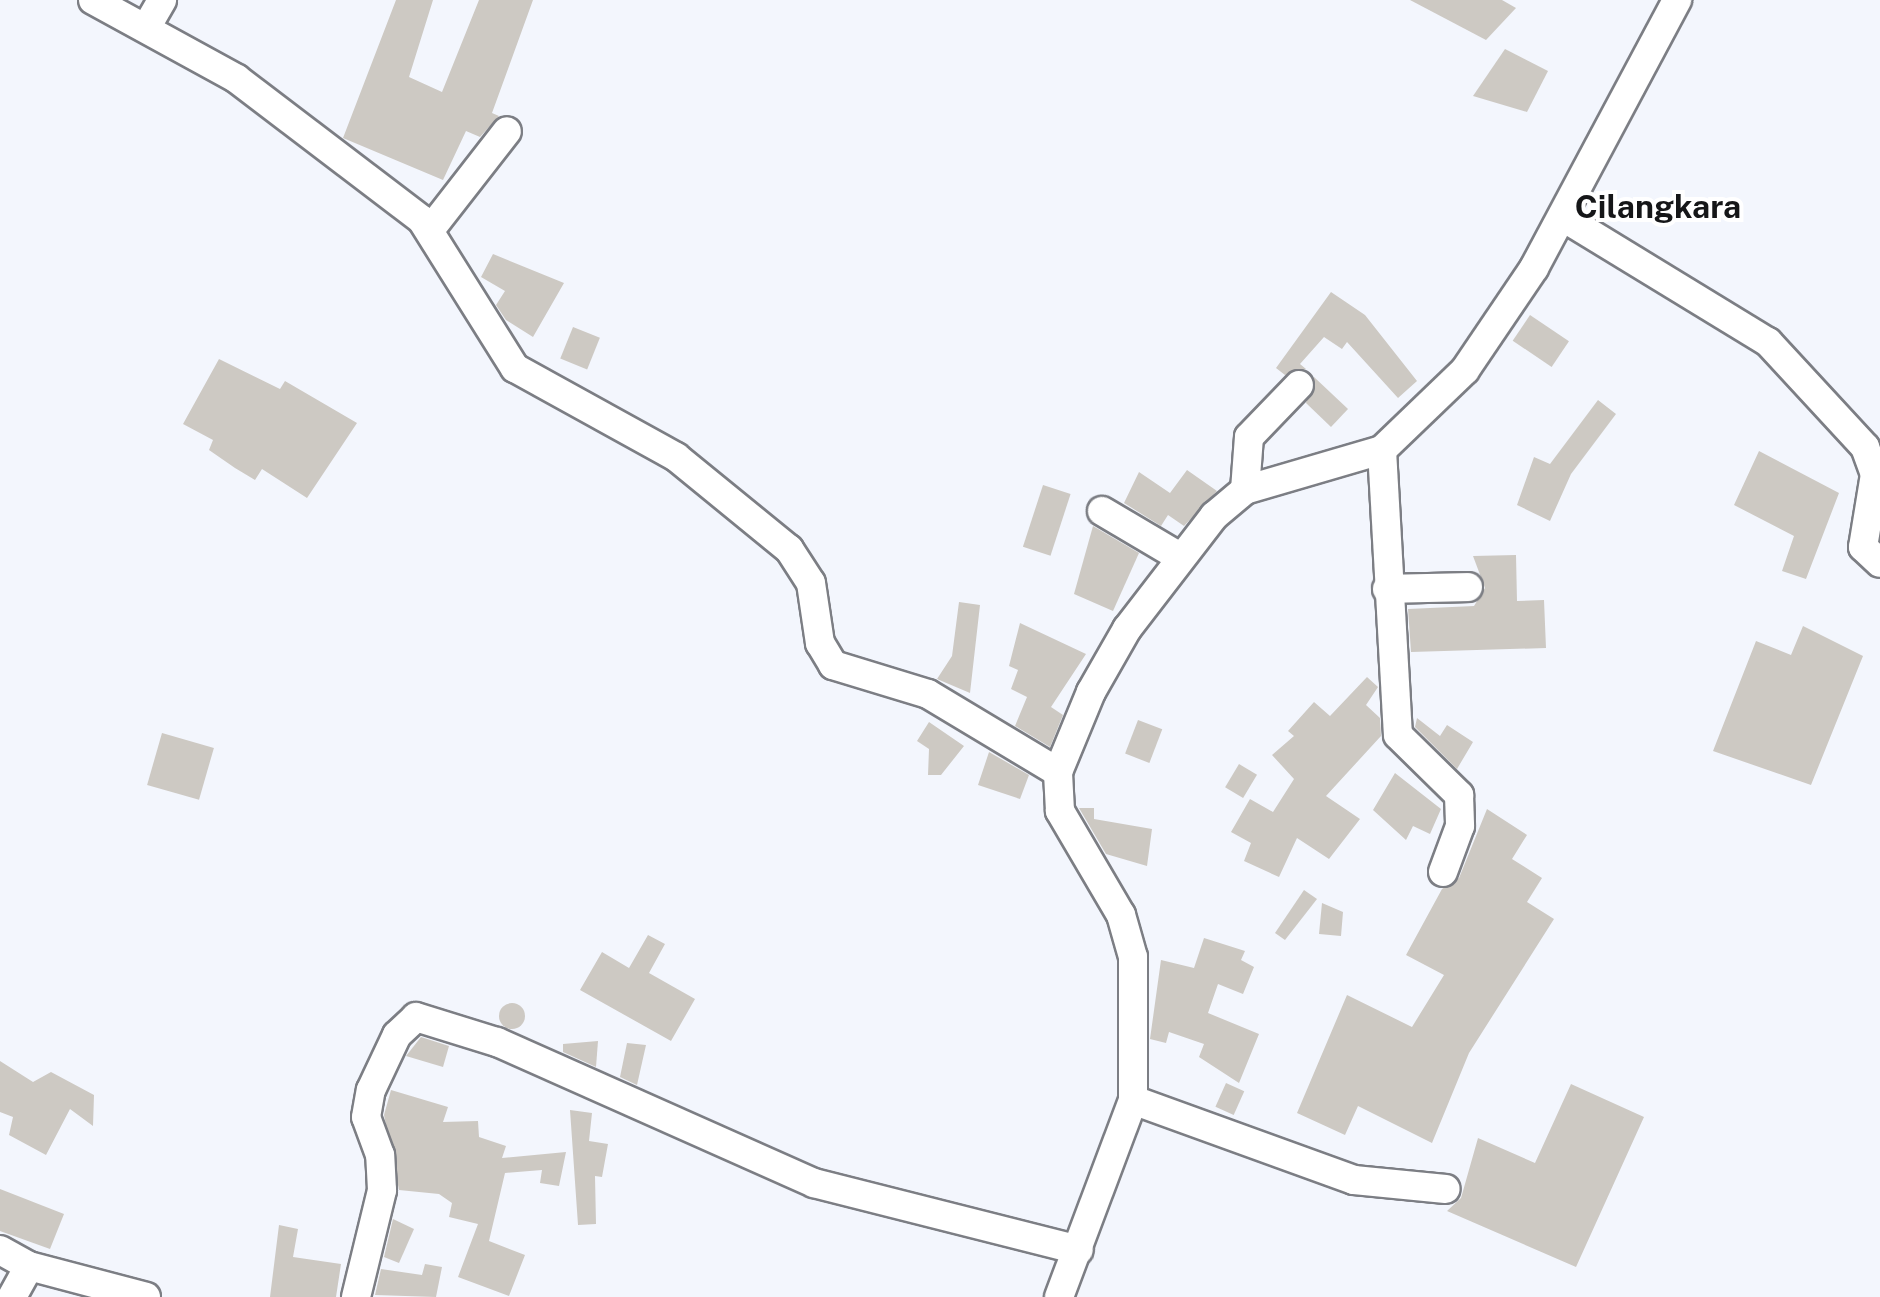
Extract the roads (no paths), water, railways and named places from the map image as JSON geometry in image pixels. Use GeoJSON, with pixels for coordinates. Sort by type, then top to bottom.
{"type":"FeatureCollection","features":[{"type":"Feature","properties":{"kind":"street"},"geometry":{"type":"LineString","coordinates":[[92,0],[270,102],[430,230],[514,368],[676,456],[789,548],[811,583],[820,643],[833,665],[928,694],[1058,772]]}},
{"type":"Feature","properties":{"kind":"street"},"geometry":{"type":"LineString","coordinates":[[146,28],[162,0]]}},
{"type":"Feature","properties":{"kind":"street"},"geometry":{"type":"LineString","coordinates":[[1059,1297],[1133,1100],[1133,957],[1121,915],[1068,831],[1058,772],[1091,692],[1178,556],[1245,490],[1382,450],[1476,355],[1563,217],[1677,0]]}},
{"type":"Feature","properties":{"kind":"street"},"geometry":{"type":"LineString","coordinates":[[430,230],[506,132]]}},
{"type":"Feature","properties":{"kind":"street"},"geometry":{"type":"LineString","coordinates":[[1563,217],[1768,342],[1865,448],[1875,474],[1863,547],[1880,563]]}},
{"type":"Feature","properties":{"kind":"street"},"geometry":{"type":"LineString","coordinates":[[1245,490],[1250,437],[1299,384]]}},
{"type":"Feature","properties":{"kind":"street"},"geometry":{"type":"LineString","coordinates":[[1382,450],[1398,736],[1459,795],[1460,826],[1443,872]]}},
{"type":"Feature","properties":{"kind":"street"},"geometry":{"type":"LineString","coordinates":[[1102,512],[1178,556]]}},
{"type":"Feature","properties":{"kind":"street"},"geometry":{"type":"LineString","coordinates":[[1388,590],[1468,587]]}},
{"type":"Feature","properties":{"kind":"street"},"geometry":{"type":"LineString","coordinates":[[356,1297],[382,1190],[366,1117],[371,1090],[397,1035],[416,1016],[496,1042],[814,1183],[1079,1250]]}},
{"type":"Feature","properties":{"kind":"street"},"geometry":{"type":"LineString","coordinates":[[1133,1100],[1354,1180],[1446,1189]]}},
{"type":"Feature","properties":{"kind":"street"},"geometry":{"type":"LineString","coordinates":[[0,1250],[29,1266],[146,1297]]}},
{"type":"Feature","properties":{"kind":"street"},"geometry":{"type":"LineString","coordinates":[[12,1297],[29,1266]]}},
{"type":"Feature","properties":{"kind":"district","name":"Cilangkara"},"geometry":{"type":"Point","coordinates":[1658,207]}}]}
